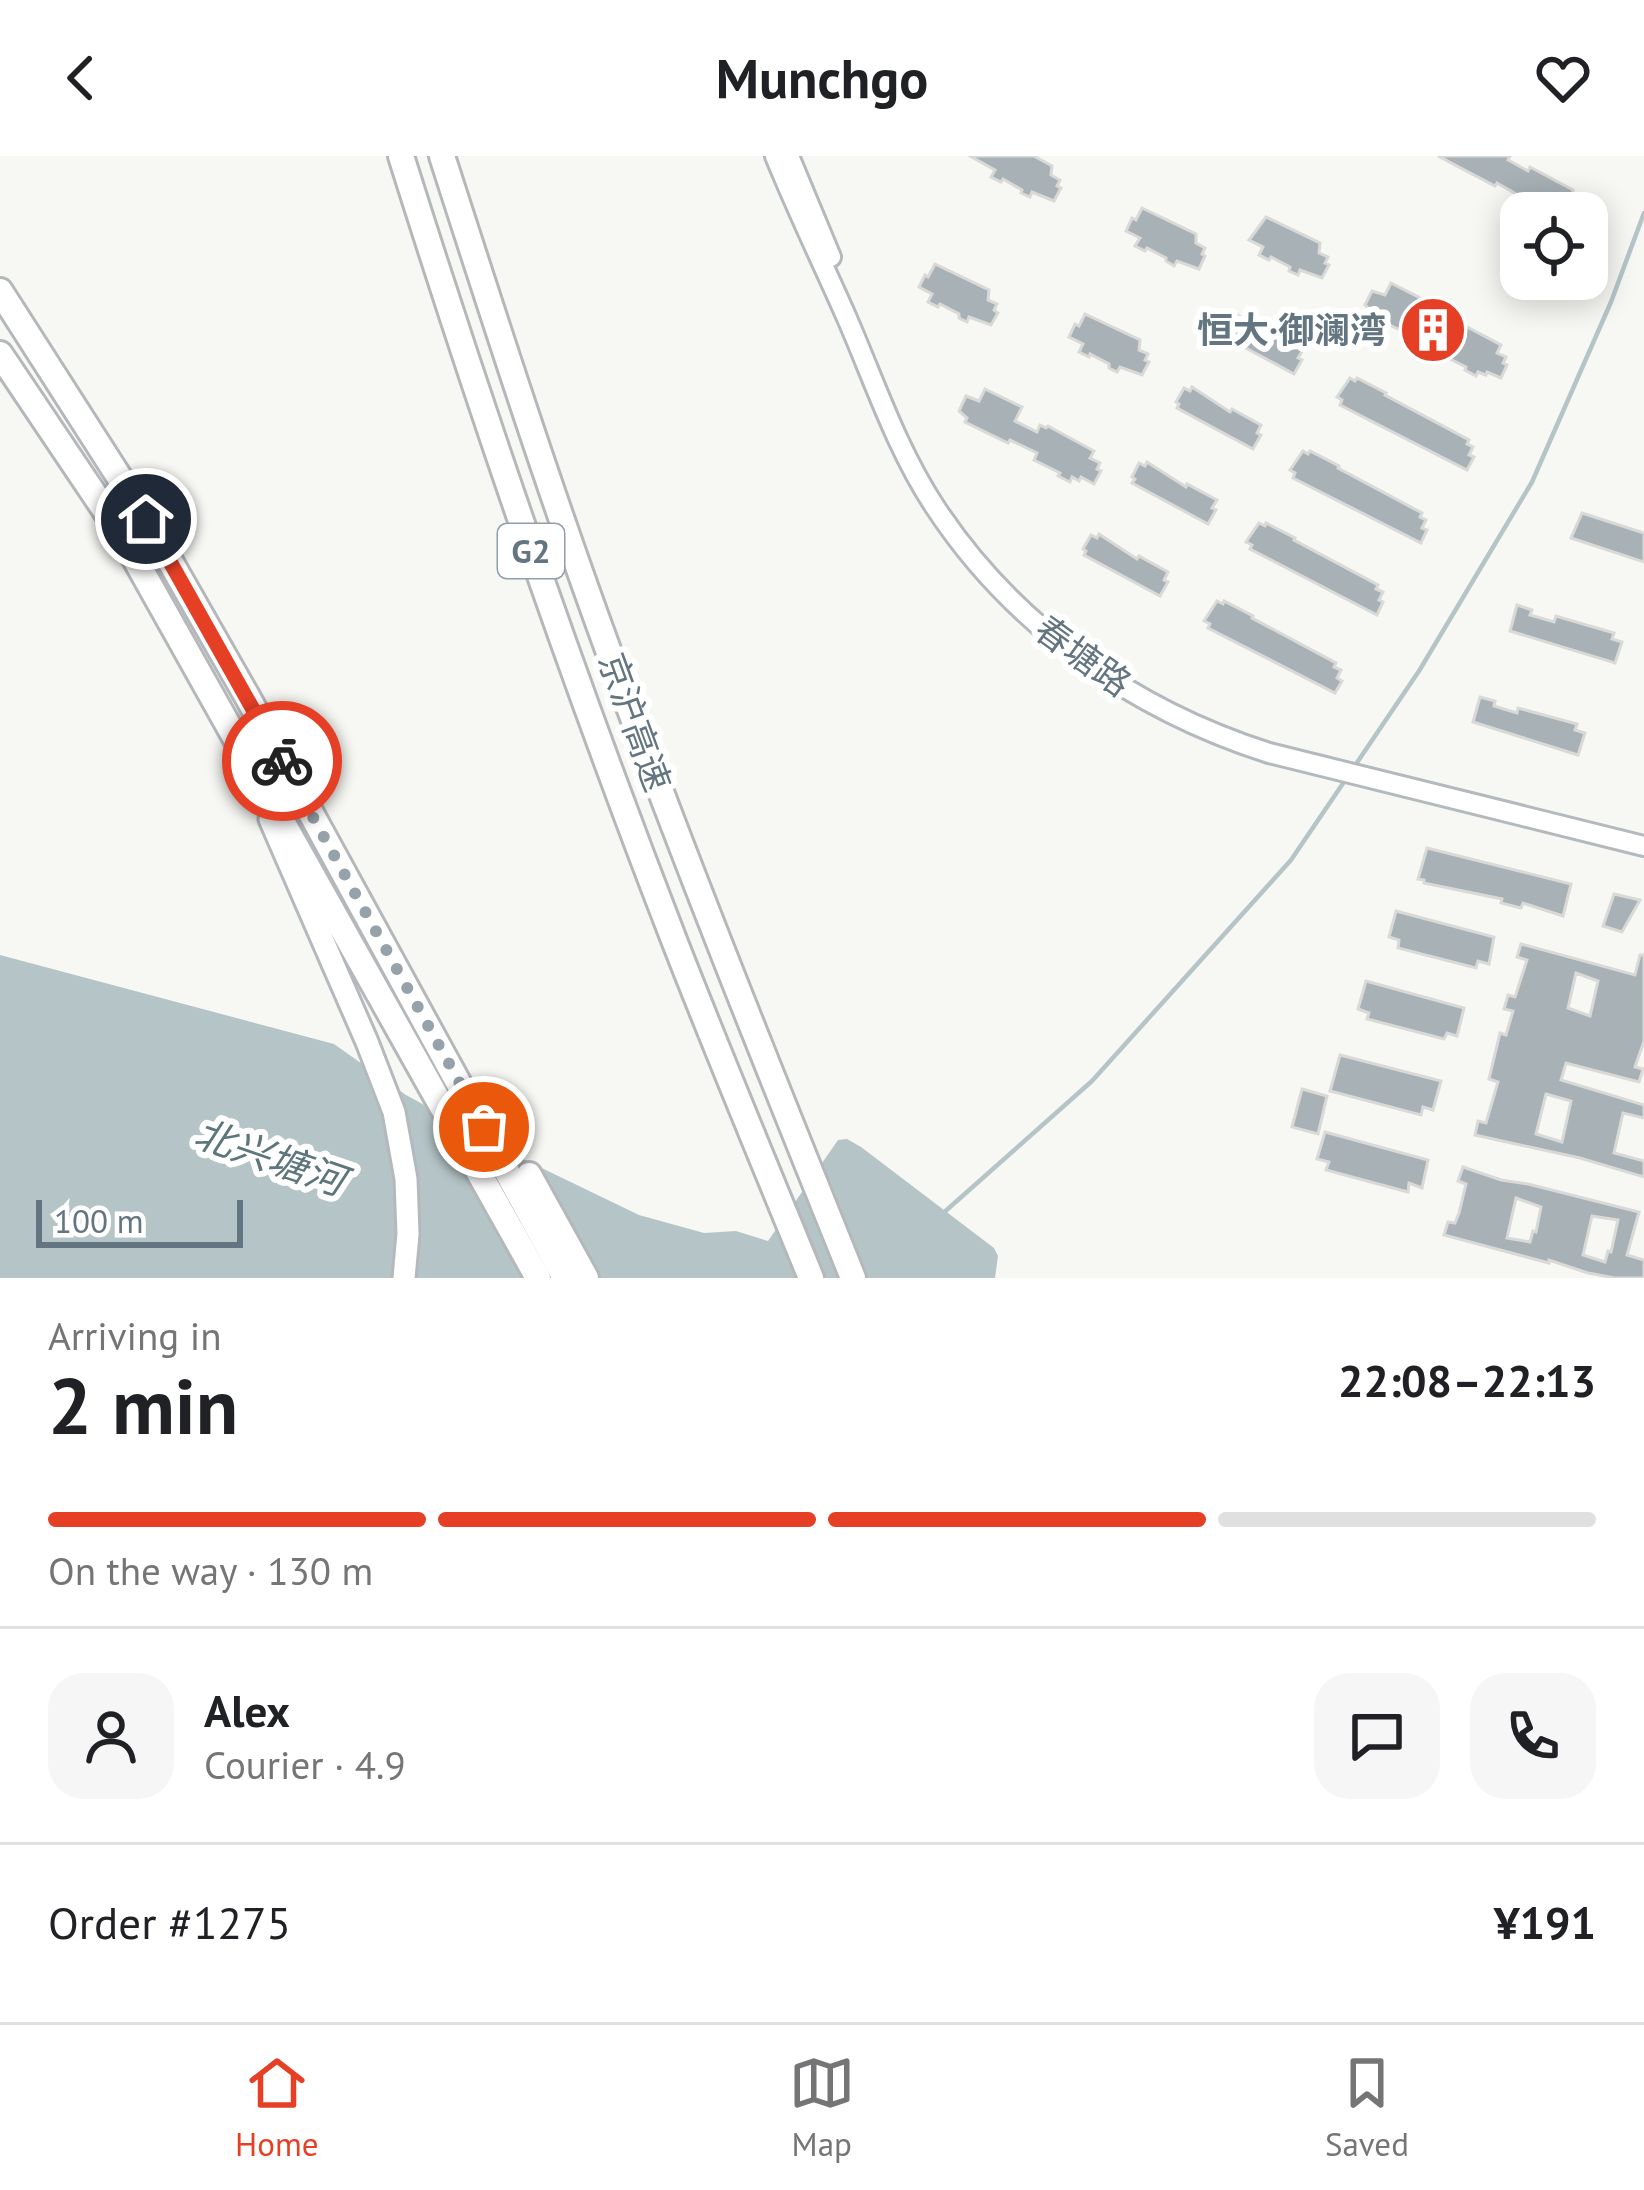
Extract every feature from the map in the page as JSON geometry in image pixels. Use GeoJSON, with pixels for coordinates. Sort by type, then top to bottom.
{"type":"FeatureCollection","features":[{"type":"Feature","properties":{"kind":"highway","name":"京沪高速"},"geometry":{"type":"LineString","coordinates":[[400,156],[572,668],[674,942],[811,1278]]}},
{"type":"Feature","properties":{"kind":"highway","name":"京沪高速"},"geometry":{"type":"LineString","coordinates":[[442,156],[610,656],[712,928],[853,1278]]}},
{"type":"Feature","properties":{"kind":"highway"},"geometry":{"type":"LineString","coordinates":[[0,291],[146,519],[442,1029],[486,1096],[586,1278]]}},
{"type":"Feature","properties":{"kind":"highway"},"geometry":{"type":"LineString","coordinates":[[3,358],[121,534],[538,1278]]}},
{"type":"Feature","properties":{"kind":"highway"},"geometry":{"type":"LineString","coordinates":[[248,698],[565,1278]]}},
{"type":"Feature","properties":{"kind":"main road"},"geometry":{"type":"LineString","coordinates":[[222,712],[394,1112],[406,1179],[408,1234],[403,1276]]}},
{"type":"Feature","properties":{"kind":"street","name":"春塘路"},"geometry":{"type":"LineString","coordinates":[[775,156],[917,478],[990,578],[1058,642],[1150,704],[1233,742],[1644,842]]}},
{"type":"Feature","properties":{"kind":"street","name":"春塘路"},"geometry":{"type":"LineString","coordinates":[[789,156],[910,449],[934,495],[997,575],[1044,623],[1141,691],[1198,719],[1332,765]]}},
{"type":"Feature","properties":{"kind":"water","name":"北兴塘河"},"geometry":{"type":"Polygon","coordinates":[[[0,955],[334,1044],[406,1095],[523,1159],[639,1215],[704,1233],[736,1231],[768,1241],[838,1140],[847,1139],[994,1248],[998,1256],[995,1278],[0,1278],[0,955]]]}},
{"type":"Feature","properties":{"kind":"building"},"geometry":{"type":"Polygon","coordinates":[[[970,156],[1034,156],[1052,166],[1051,175],[1060,180],[1057,186],[1061,188],[1054,201],[1032,192],[1030,197],[1003,179],[991,177],[995,170],[970,156]]]}},
{"type":"Feature","properties":{"kind":"building"},"geometry":{"type":"Polygon","coordinates":[[[1438,156],[1510,156],[1508,160],[1528,171],[1530,167],[1573,190],[1513,192],[1438,156]]]}},
{"type":"Feature","properties":{"kind":"building"},"geometry":{"type":"Polygon","coordinates":[[[1142,208],[1196,234],[1196,243],[1205,248],[1199,269],[1177,261],[1174,266],[1147,248],[1135,246],[1140,238],[1126,231],[1142,208]]]}},
{"type":"Feature","properties":{"kind":"building"},"geometry":{"type":"Polygon","coordinates":[[[1266,217],[1320,243],[1319,253],[1328,257],[1325,263],[1329,265],[1322,278],[1300,270],[1298,275],[1271,257],[1259,255],[1263,247],[1249,240],[1266,217]]]}},
{"type":"Feature","properties":{"kind":"building"},"geometry":{"type":"Polygon","coordinates":[[[935,264],[989,290],[988,300],[997,304],[994,310],[998,313],[991,325],[969,317],[967,322],[940,304],[928,302],[932,294],[919,287],[935,264]]]}},
{"type":"Feature","properties":{"kind":"building","name":"恒大·御澜湾"},"geometry":{"type":"Polygon","coordinates":[[[1391,283],[1428,302],[1421,315],[1443,326],[1446,319],[1454,320],[1501,345],[1497,353],[1506,357],[1503,363],[1507,365],[1501,378],[1487,372],[1476,376],[1440,354],[1443,348],[1371,316],[1373,312],[1365,305],[1372,291],[1385,295],[1391,283]]]}},
{"type":"Feature","properties":{"kind":"building"},"geometry":{"type":"Polygon","coordinates":[[[1233,312],[1303,350],[1294,374],[1218,333],[1225,313],[1231,316],[1233,312]]]}},
{"type":"Feature","properties":{"kind":"building"},"geometry":{"type":"Polygon","coordinates":[[[1085,314],[1140,340],[1139,350],[1148,354],[1145,360],[1149,362],[1142,375],[1120,367],[1117,372],[1079,352],[1083,344],[1069,337],[1085,314]]]}},
{"type":"Feature","properties":{"kind":"building"},"geometry":{"type":"Polygon","coordinates":[[[1350,378],[1469,440],[1467,444],[1473,447],[1469,455],[1474,457],[1467,470],[1340,405],[1342,400],[1337,397],[1350,378]]]}},
{"type":"Feature","properties":{"kind":"building"},"geometry":{"type":"Polygon","coordinates":[[[1192,387],[1261,425],[1253,449],[1177,408],[1184,388],[1190,391],[1192,387]]]}},
{"type":"Feature","properties":{"kind":"building"},"geometry":{"type":"Polygon","coordinates":[[[985,389],[1022,407],[1015,421],[1037,432],[1040,425],[1048,426],[1094,451],[1090,458],[1100,463],[1097,469],[1101,471],[1094,484],[1081,477],[1079,481],[1072,477],[1070,482],[1034,460],[1037,453],[965,422],[967,418],[959,411],[966,396],[979,401],[985,389]]]}},
{"type":"Feature","properties":{"kind":"building"},"geometry":{"type":"Polygon","coordinates":[[[1303,451],[1422,513],[1420,517],[1426,520],[1422,528],[1427,530],[1421,543],[1293,478],[1295,473],[1290,470],[1303,451]]]}},
{"type":"Feature","properties":{"kind":"building"},"geometry":{"type":"Polygon","coordinates":[[[1147,462],[1217,500],[1208,524],[1132,483],[1139,463],[1145,466],[1147,462]]]}},
{"type":"Feature","properties":{"kind":"building"},"geometry":{"type":"Polygon","coordinates":[[[1582,513],[1644,533],[1644,562],[1571,538],[1582,513]]]}},
{"type":"Feature","properties":{"kind":"building"},"geometry":{"type":"Polygon","coordinates":[[[1259,523],[1378,585],[1383,602],[1377,615],[1250,549],[1252,545],[1246,542],[1259,523]]]}},
{"type":"Feature","properties":{"kind":"building"},"geometry":{"type":"Polygon","coordinates":[[[1099,534],[1168,572],[1160,596],[1084,555],[1091,535],[1097,538],[1099,534]]]}},
{"type":"Feature","properties":{"kind":"building"},"geometry":{"type":"Polygon","coordinates":[[[1217,601],[1336,663],[1334,667],[1341,670],[1337,678],[1342,681],[1335,693],[1208,628],[1210,624],[1204,621],[1217,601]]]}},
{"type":"Feature","properties":{"kind":"building"},"geometry":{"type":"Polygon","coordinates":[[[1517,605],[1532,610],[1530,615],[1554,622],[1556,616],[1614,633],[1612,639],[1622,642],[1615,663],[1510,631],[1517,605]]]}},
{"type":"Feature","properties":{"kind":"building"},"geometry":{"type":"Polygon","coordinates":[[[1480,697],[1517,713],[1518,708],[1577,724],[1575,730],[1585,733],[1578,755],[1473,722],[1480,697]]]}},
{"type":"Feature","properties":{"kind":"building"},"geometry":{"type":"Polygon","coordinates":[[[1427,848],[1571,884],[1563,916],[1424,883],[1418,879],[1427,848]]]}},
{"type":"Feature","properties":{"kind":"building"},"geometry":{"type":"Polygon","coordinates":[[[1614,894],[1640,900],[1622,932],[1603,926],[1614,894]]]}},
{"type":"Feature","properties":{"kind":"building"},"geometry":{"type":"Polygon","coordinates":[[[1396,911],[1494,937],[1489,964],[1478,961],[1476,968],[1398,948],[1399,940],[1389,937],[1396,911]]]}},
{"type":"Feature","properties":{"kind":"building"},"geometry":{"type":"Polygon","coordinates":[[[1521,944],[1635,975],[1640,955],[1644,955],[1644,1041],[1635,1067],[1643,1069],[1639,1082],[1566,1063],[1561,1080],[1644,1105],[1644,1118],[1623,1113],[1614,1153],[1644,1161],[1644,1177],[1475,1135],[1478,1121],[1486,1123],[1498,1082],[1489,1079],[1500,1033],[1506,1035],[1513,1011],[1504,1009],[1508,995],[1515,997],[1527,960],[1517,957],[1521,944]],[[1576,973],[1568,1008],[1590,1016],[1598,981],[1576,973]],[[1546,1094],[1536,1134],[1562,1142],[1571,1101],[1546,1094]]]}},
{"type":"Feature","properties":{"kind":"building"},"geometry":{"type":"Polygon","coordinates":[[[1366,981],[1464,1008],[1457,1036],[1447,1033],[1444,1039],[1367,1019],[1369,1013],[1358,1009],[1366,981]]]}},
{"type":"Feature","properties":{"kind":"building"},"geometry":{"type":"Polygon","coordinates":[[[1340,1055],[1441,1081],[1433,1110],[1423,1107],[1421,1115],[1330,1091],[1340,1055]]]}},
{"type":"Feature","properties":{"kind":"building"},"geometry":{"type":"Polygon","coordinates":[[[1302,1089],[1327,1096],[1318,1134],[1292,1127],[1302,1089]]]}},
{"type":"Feature","properties":{"kind":"building"},"geometry":{"type":"Polygon","coordinates":[[[1325,1132],[1428,1160],[1422,1188],[1409,1183],[1408,1192],[1326,1170],[1329,1162],[1317,1159],[1325,1132]]]}},
{"type":"Feature","properties":{"kind":"building"},"geometry":{"type":"Polygon","coordinates":[[[1463,1167],[1639,1212],[1627,1255],[1644,1260],[1644,1278],[1588,1273],[1444,1235],[1448,1222],[1455,1223],[1459,1213],[1466,1184],[1458,1181],[1463,1167]],[[1516,1198],[1507,1238],[1530,1242],[1541,1207],[1516,1198]],[[1592,1216],[1583,1255],[1605,1262],[1618,1220],[1592,1216]]]}},
{"type":"Feature","properties":{"kind":"waterway"},"geometry":{"type":"LineString","coordinates":[[1354,767],[1419,671],[1532,482],[1611,302],[1644,213]]}},
{"type":"Feature","properties":{"kind":"waterway"},"geometry":{"type":"LineString","coordinates":[[941,1215],[1092,1081],[1291,860],[1348,776]]}},
{"type":"Feature","properties":{"kind":"way so far"},"geometry":{"type":"LineString","coordinates":[[282,761],[484,1127]]}},
{"type":"Feature","properties":{"kind":"place","name":"恒大·御澜湾"},"geometry":{"type":"Point","coordinates":[1433,330]}},
{"type":"Feature","properties":{"kind":"route"},"geometry":{"type":"LineString","coordinates":[[146,519],[282,761]]}}]}
